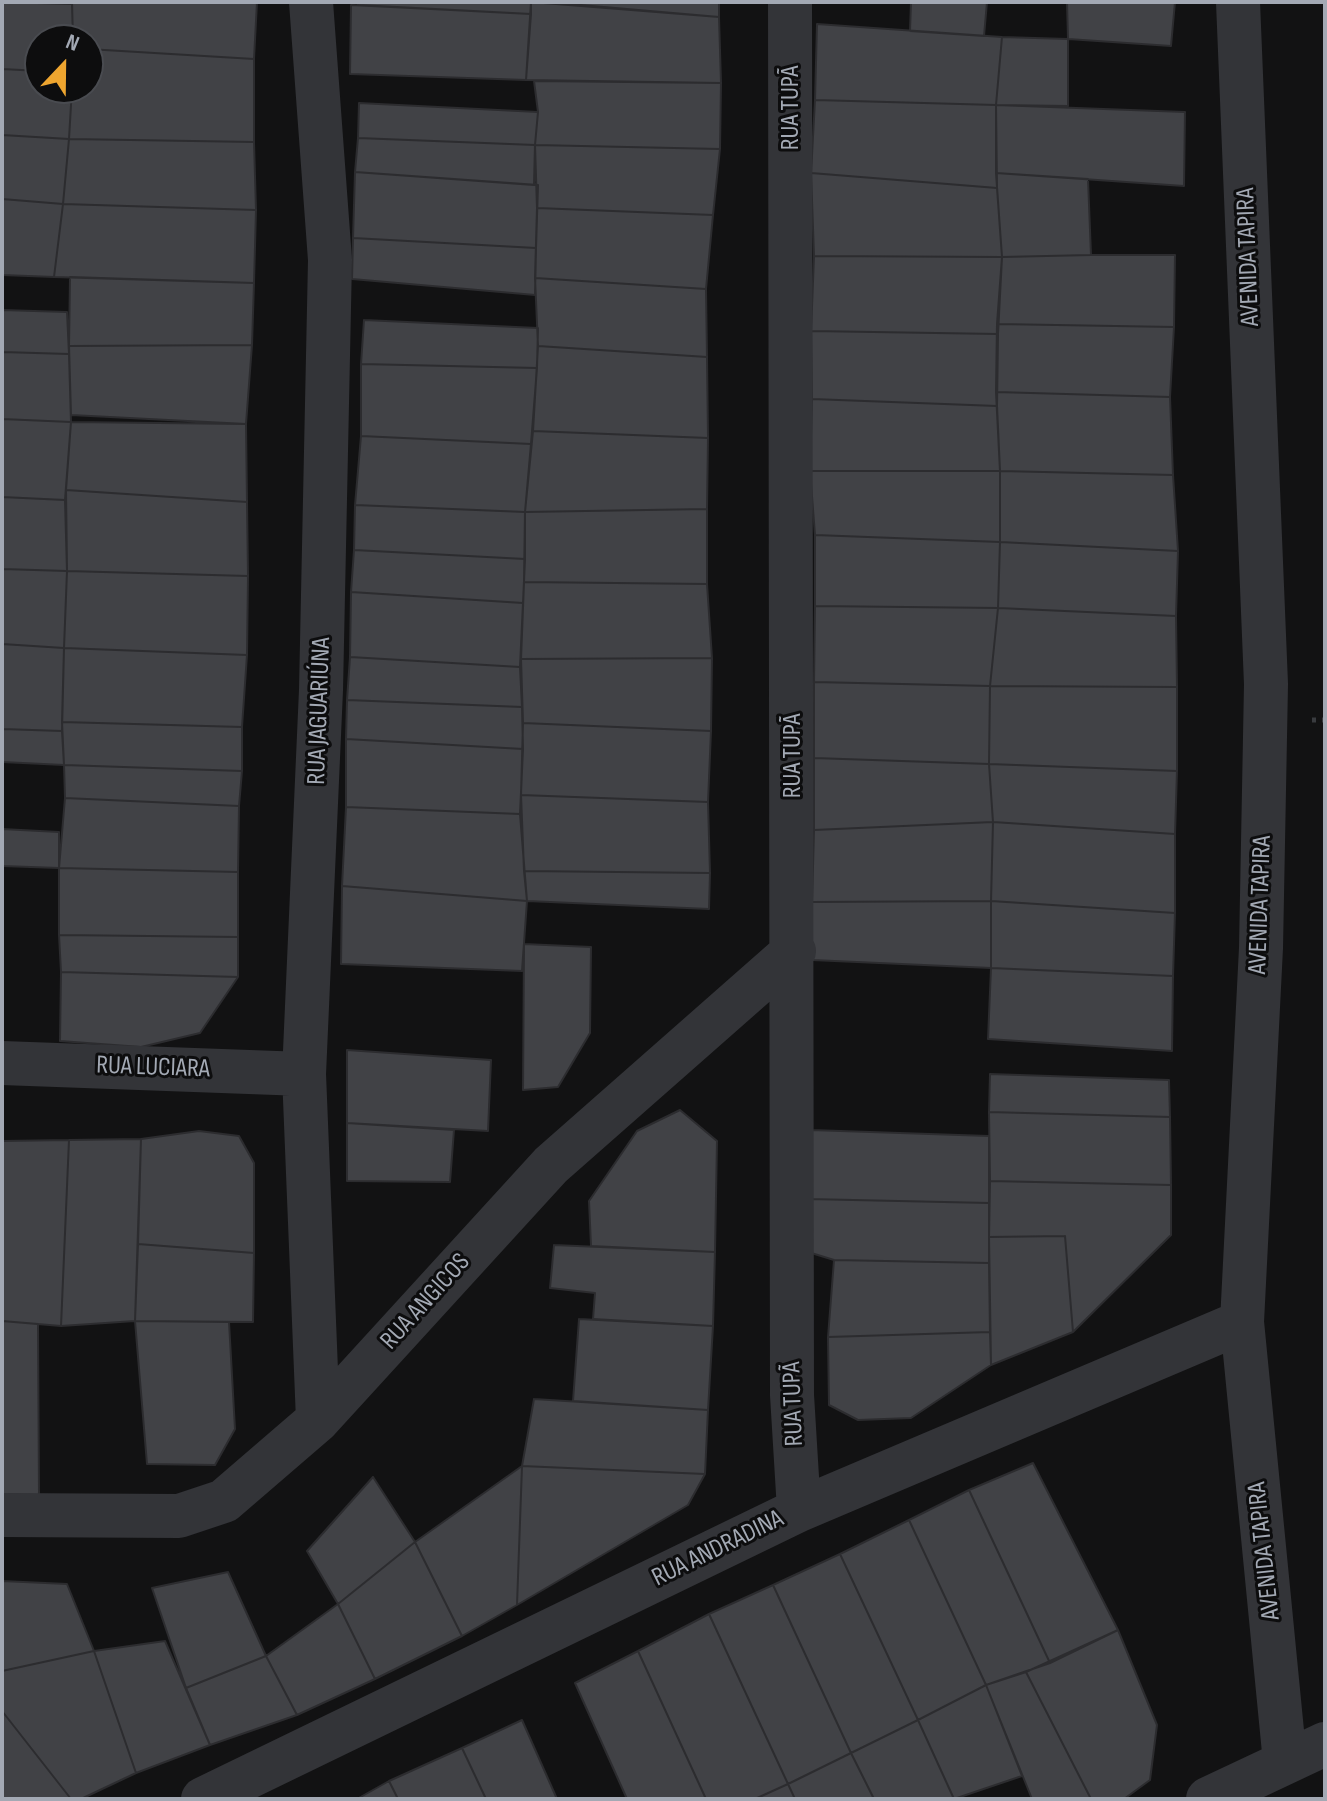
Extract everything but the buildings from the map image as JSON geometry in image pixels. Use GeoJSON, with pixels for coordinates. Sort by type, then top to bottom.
{"type":"FeatureCollection","features":[{"type":"Feature","properties":{"kind":"street","name":"RUA JAGUARIÚNA"},"geometry":{"type":"LineString","coordinates":[[311,2],[330,260],[321,690],[304,1074],[318,1420]]}},
{"type":"Feature","properties":{"kind":"street","name":"RUA TUPÃ"},"geometry":{"type":"LineString","coordinates":[[790,2],[794,951],[792,1395],[799,1510]]}},
{"type":"Feature","properties":{"kind":"street","name":"AVENIDA TAPIRA"},"geometry":{"type":"LineString","coordinates":[[1238,2],[1266,684],[1261,948],[1242,1322],[1285,1762]]}},
{"type":"Feature","properties":{"kind":"street","name":"RUA ANGICOS"},"geometry":{"type":"LineString","coordinates":[[2,1515],[179,1516],[224,1501],[318,1420],[551,1165],[794,951]]}},
{"type":"Feature","properties":{"kind":"street","name":"RUA LUCIARA"},"geometry":{"type":"LineString","coordinates":[[2,1063],[304,1074]]}},
{"type":"Feature","properties":{"kind":"street","name":"RUA ANDRADINA"},"geometry":{"type":"LineString","coordinates":[[203,1799],[799,1510],[1242,1322]]}},
{"type":"Feature","properties":{"kind":"street"},"geometry":{"type":"LineString","coordinates":[[1208,1799],[1325,1744]]}}]}
